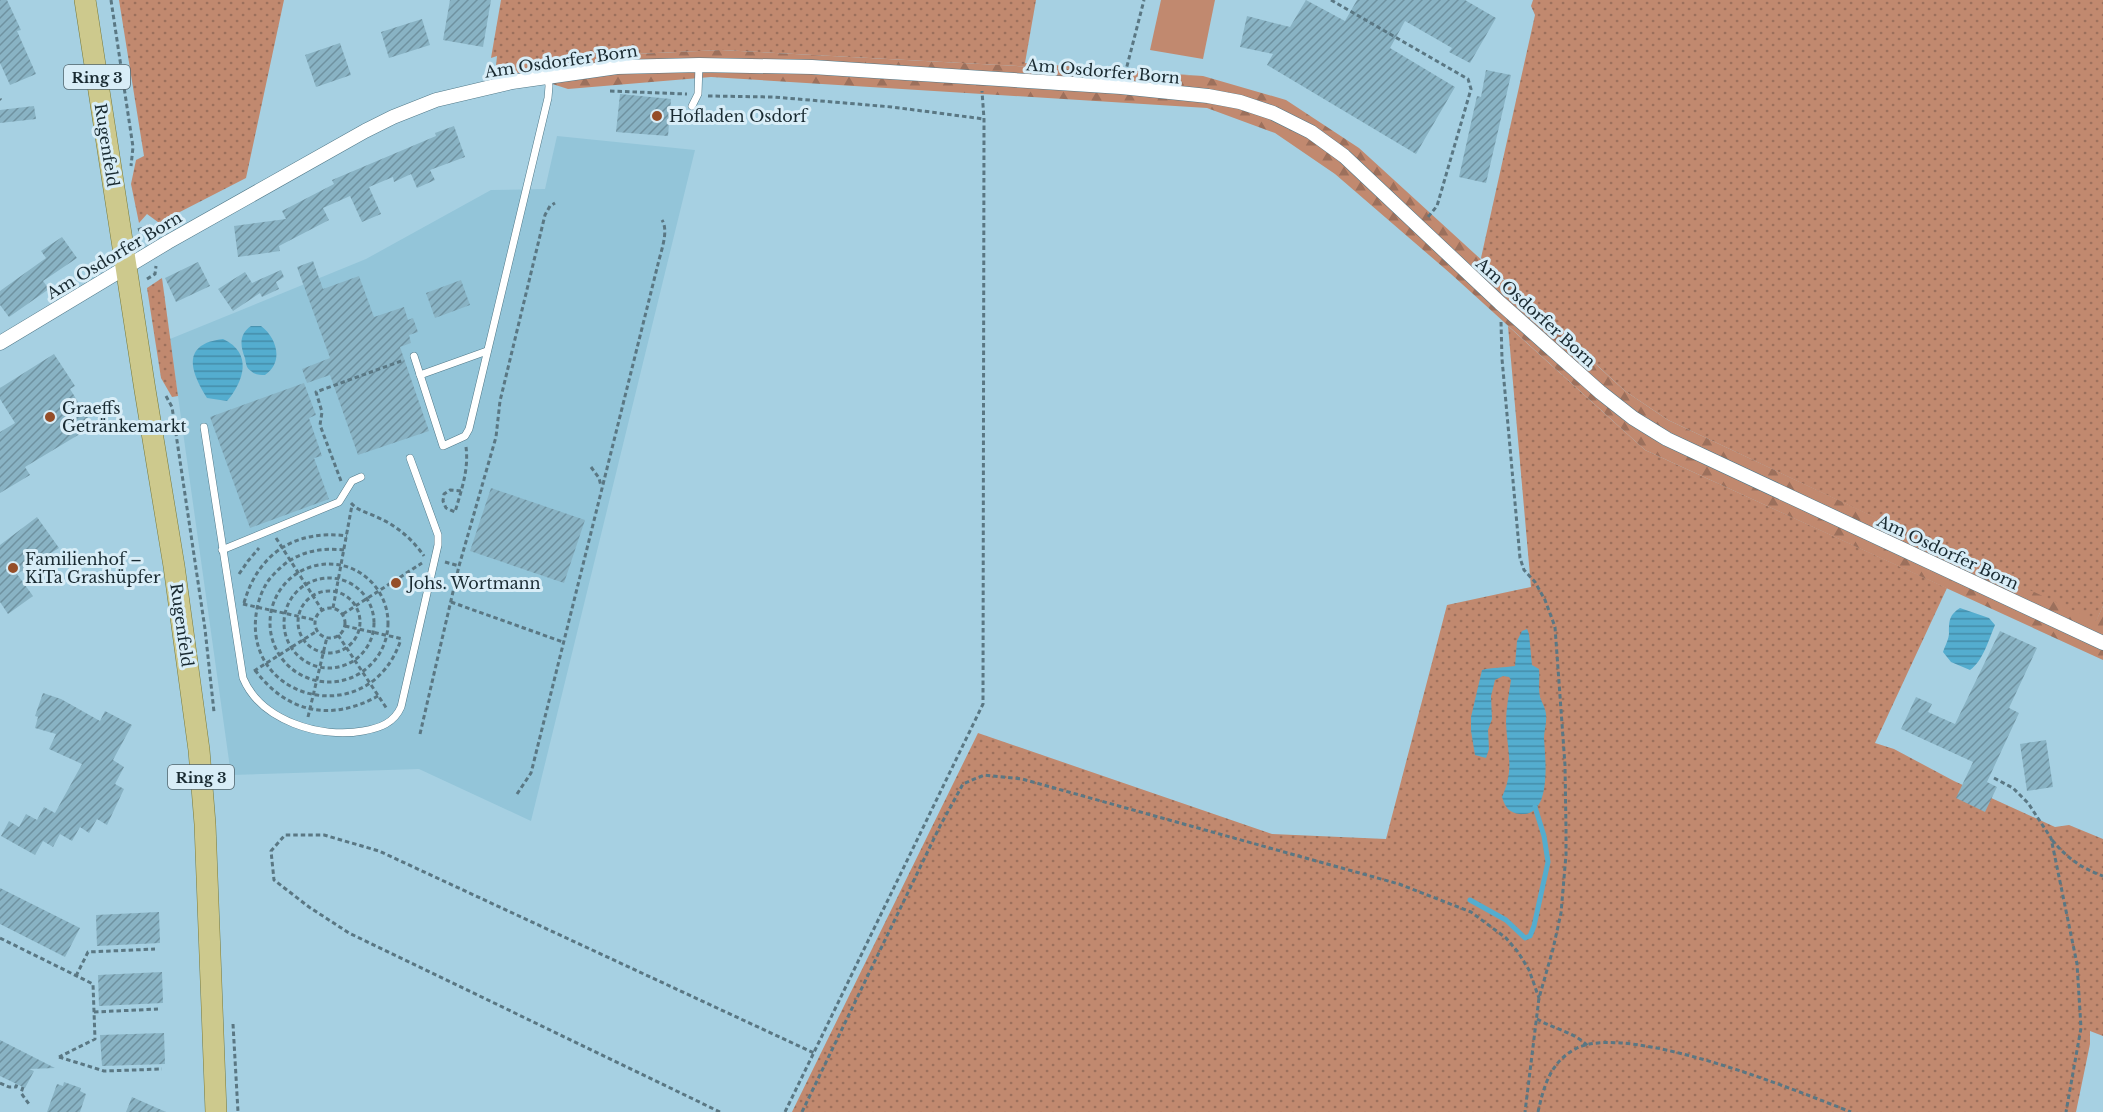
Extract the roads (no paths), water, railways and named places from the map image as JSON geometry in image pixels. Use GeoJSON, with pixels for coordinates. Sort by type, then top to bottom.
{"type":"FeatureCollection","features":[{"type":"Feature","properties":{"kind":"main road","name":"Rugenfeld"},"geometry":{"type":"LineString","coordinates":[[85,0],[174,566],[198,750],[205,824],[216,1112]]}},
{"type":"Feature","properties":{"kind":"street","name":"Am Osdorfer Born"},"geometry":{"type":"LineString","coordinates":[[0,343],[168,242],[393,117],[436,100],[486,87],[617,67],[699,65],[812,67],[1121,87],[1208,96],[1240,102],[1273,113],[1311,132],[1344,156],[1500,303],[1600,392],[1633,418],[1667,440],[2103,643]]}},
{"type":"Feature","properties":{"kind":"lane"},"geometry":{"type":"LineString","coordinates":[[692,106],[698,94],[699,65]]}},
{"type":"Feature","properties":{"kind":"lane"},"geometry":{"type":"LineString","coordinates":[[414,356],[443,446],[465,436],[469,429],[548,98],[548,77]]}},
{"type":"Feature","properties":{"kind":"lane"},"geometry":{"type":"LineString","coordinates":[[420,375],[488,351]]}},
{"type":"Feature","properties":{"kind":"lane"},"geometry":{"type":"LineString","coordinates":[[204,427],[243,678],[249,691],[286,720],[305,728],[324,732],[357,732],[372,729],[393,719],[401,707],[437,552],[438,535],[410,458]]}},
{"type":"Feature","properties":{"kind":"lane"},"geometry":{"type":"LineString","coordinates":[[222,550],[339,502],[352,482],[361,477]]}},
{"type":"Feature","properties":{"kind":"waterway"},"geometry":{"type":"LineString","coordinates":[[1470,900],[1506,920],[1525,938],[1530,936],[1548,862],[1544,836],[1535,807]]}},
{"type":"Feature","properties":{"kind":"place","name":"Hofladen Osdorf"},"geometry":{"type":"Point","coordinates":[657,116]}},
{"type":"Feature","properties":{"kind":"place","name":"Graeffs Getränkemarkt"},"geometry":{"type":"Point","coordinates":[50,417]}},
{"type":"Feature","properties":{"kind":"place","name":"Familienhof – KiTa Grashüpfer"},"geometry":{"type":"Point","coordinates":[13,568]}},
{"type":"Feature","properties":{"kind":"place","name":"Johs. Wortmann"},"geometry":{"type":"Point","coordinates":[396,583]}}]}
